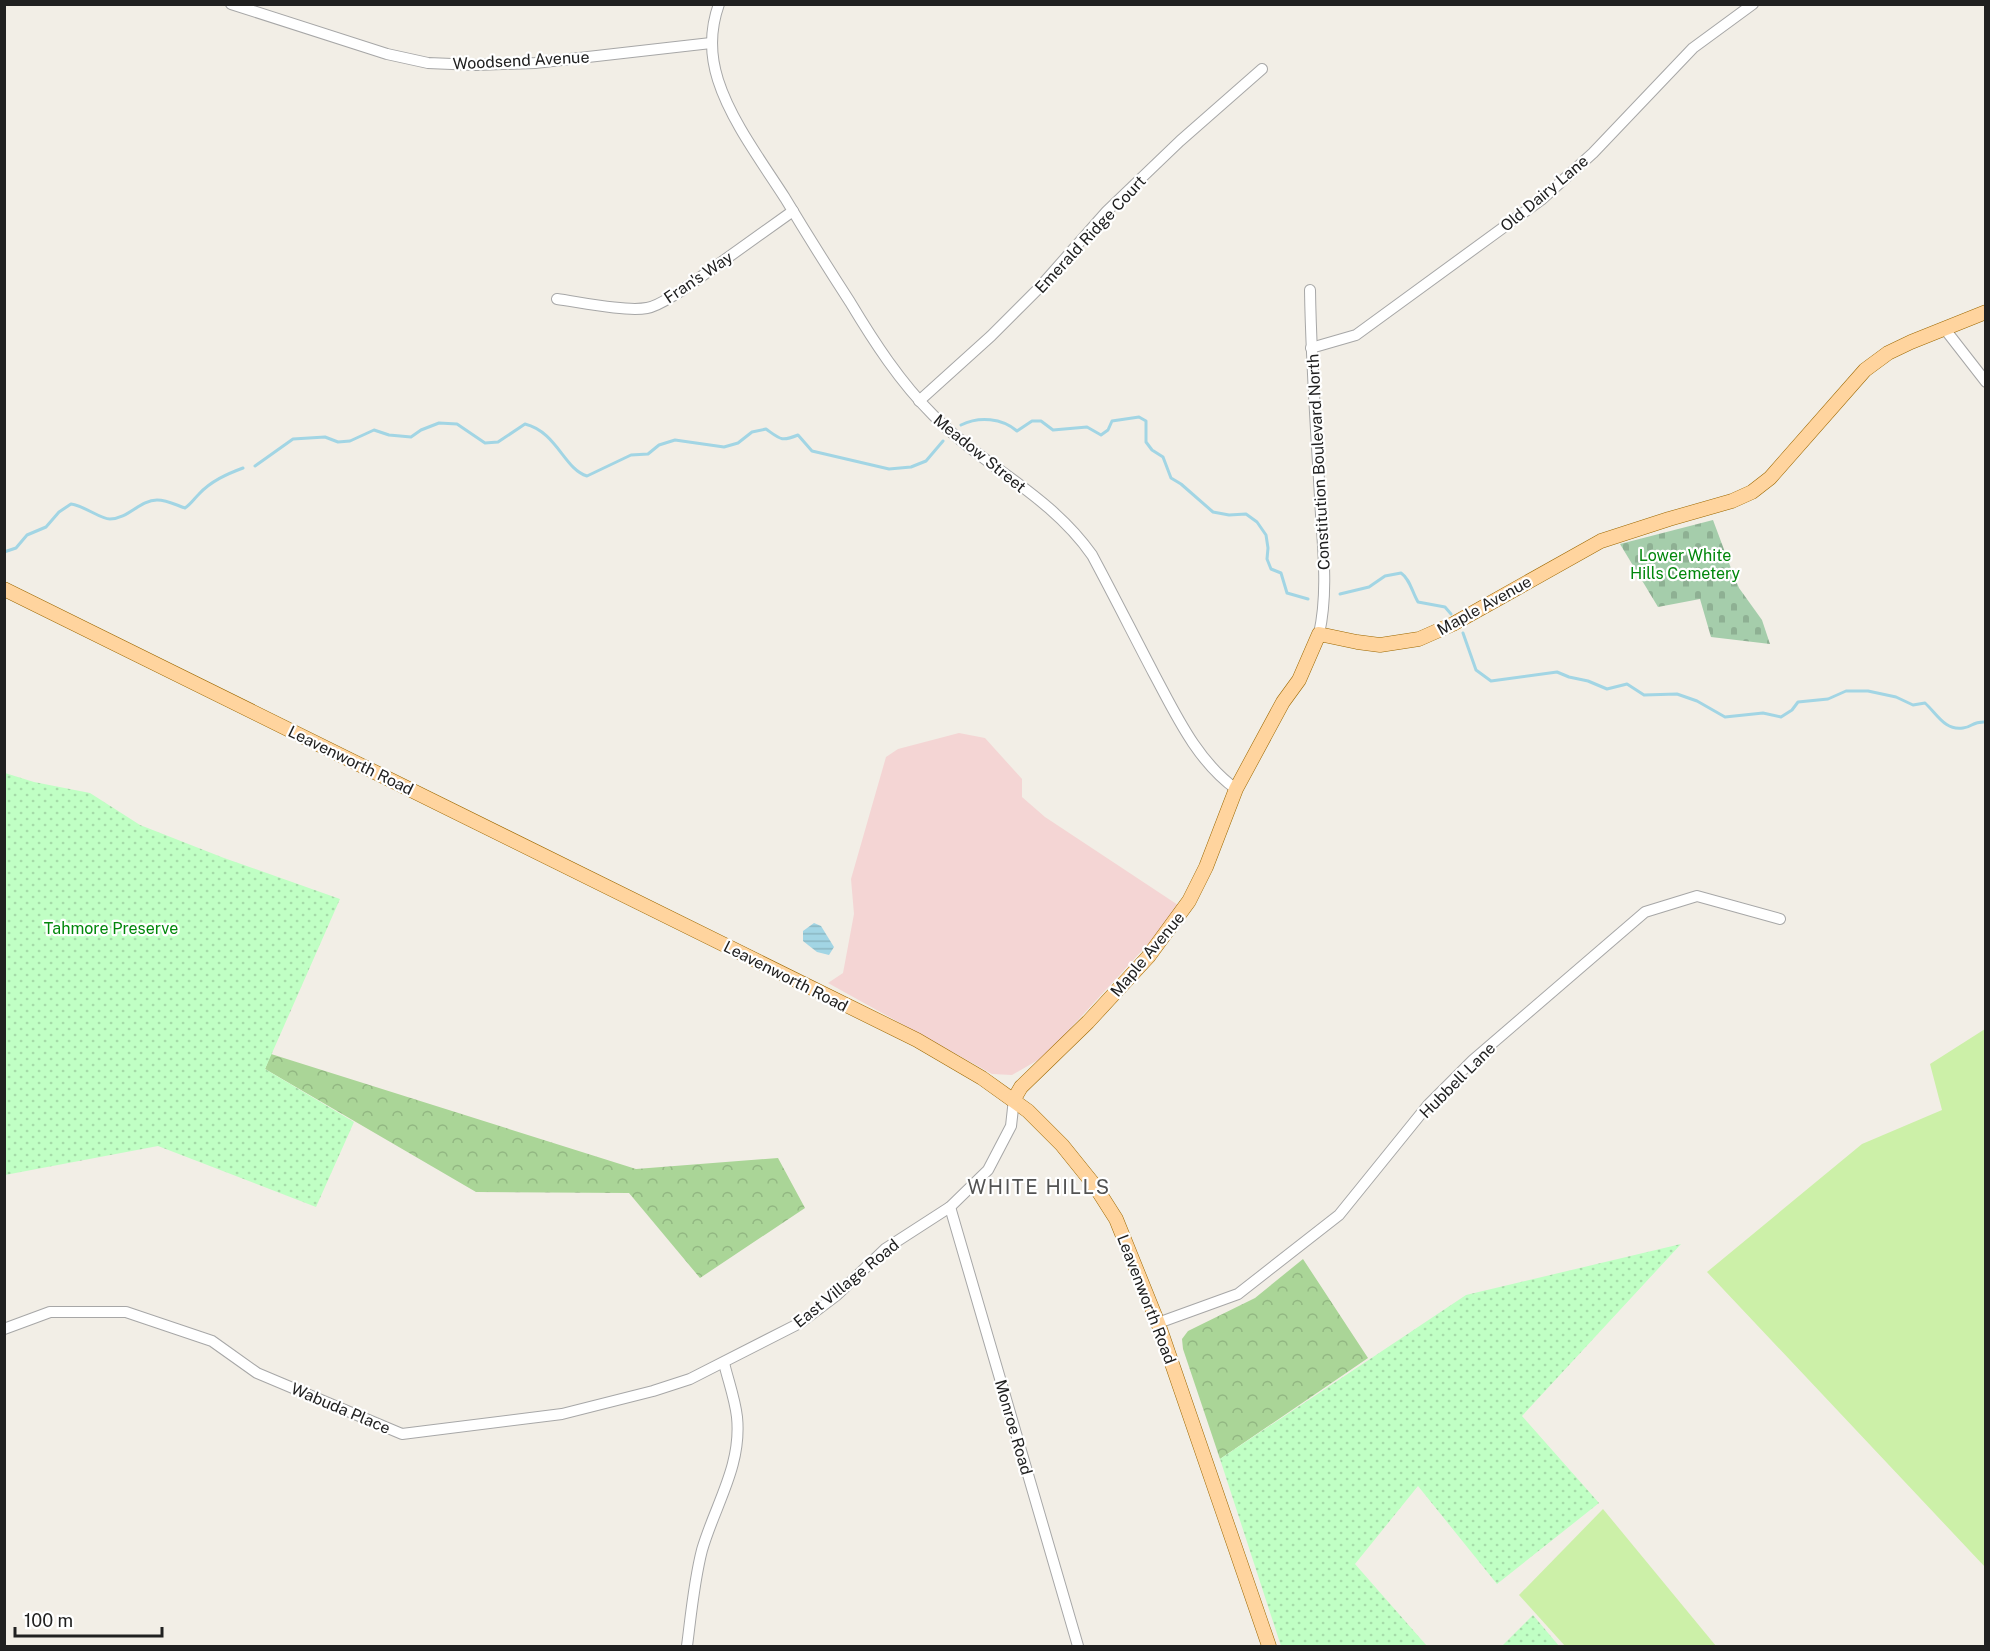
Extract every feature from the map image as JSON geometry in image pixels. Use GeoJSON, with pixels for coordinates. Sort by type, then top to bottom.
{"type":"FeatureCollection","features":[{"type":"Feature","properties":{"kind":"main road","name":"Maple Avenue"},"geometry":{"type":"LineString","coordinates":[[1014,1099],[1021,1087],[1088,1022],[1148,957],[1189,901],[1206,867],[1236,789],[1283,702],[1299,680],[1319,634],[1380,645],[1419,639],[1453,624],[1601,541],[1669,519],[1716,507],[1752,492],[1782,467],[1865,370],[1887,353],[1986,312]]}},
{"type":"Feature","properties":{"kind":"main road","name":"Leavenworth Road"},"geometry":{"type":"LineString","coordinates":[[4,589],[917,1040],[954,1060],[1014,1099],[1062,1144],[1095,1186],[1116,1219],[1158,1323],[1269,1647]]}},
{"type":"Feature","properties":{"kind":"street","name":"Woodsend Avenue"},"geometry":{"type":"LineString","coordinates":[[231,4],[387,54],[429,63],[476,65],[535,63],[711,43]]}},
{"type":"Feature","properties":{"kind":"street","name":"Meadow Street"},"geometry":{"type":"LineString","coordinates":[[718,4],[711,43],[717,79],[724,98],[881,351],[919,401],[945,427],[1044,503],[1078,535],[1092,555],[1194,746],[1214,770],[1236,789]]}},
{"type":"Feature","properties":{"kind":"street","name":"Old Dairy Lane"},"geometry":{"type":"LineString","coordinates":[[1311,348],[1356,335],[1541,200],[1593,153],[1693,48],[1753,4]]}},
{"type":"Feature","properties":{"kind":"street","name":"Emerald Ridge Court"},"geometry":{"type":"LineString","coordinates":[[919,401],[1040,288],[1123,195],[1262,69]]}},
{"type":"Feature","properties":{"kind":"street","name":"Fran's Way"},"geometry":{"type":"LineString","coordinates":[[557,299],[627,308],[647,308],[681,291],[793,211]]}},
{"type":"Feature","properties":{"kind":"street","name":"Constitution Boulevard North"},"geometry":{"type":"LineString","coordinates":[[1310,290],[1311,348],[1324,576],[1319,634]]}},
{"type":"Feature","properties":{"kind":"street"},"geometry":{"type":"LineString","coordinates":[[1944,328],[1986,382]]}},
{"type":"Feature","properties":{"kind":"street","name":"Hubbell Lane"},"geometry":{"type":"LineString","coordinates":[[1158,1323],[1238,1294],[1339,1215],[1428,1105],[1473,1060],[1645,912],[1697,896],[1780,919]]}},
{"type":"Feature","properties":{"kind":"street","name":"East Village Road"},"geometry":{"type":"LineString","coordinates":[[724,1363],[800,1323],[837,1295],[885,1249],[950,1207],[988,1170],[1011,1126],[1014,1099]]}},
{"type":"Feature","properties":{"kind":"street","name":"Monroe Road"},"geometry":{"type":"LineString","coordinates":[[950,1207],[1078,1647]]}},
{"type":"Feature","properties":{"kind":"street","name":"Wabuda Place"},"geometry":{"type":"LineString","coordinates":[[4,1329],[50,1312],[126,1312],[212,1341],[257,1373],[402,1434],[562,1414],[652,1391],[690,1379],[724,1363]]}},
{"type":"Feature","properties":{"kind":"street"},"geometry":{"type":"LineString","coordinates":[[687,1647],[696,1579],[703,1549],[725,1492],[734,1460],[737,1417],[724,1363]]}},
{"type":"Feature","properties":{"kind":"shaded area"},"geometry":{"type":"Polygon","coordinates":[[[959,733],[985,738],[1022,779],[1022,797],[1045,817],[1178,905],[1159,932],[1045,1056],[1012,1075],[992,1074],[828,983],[843,973],[854,914],[851,879],[886,757],[898,749],[959,733]]]}},
{"type":"Feature","properties":{"kind":"green space","name":"Lower White Hills Cemetery"},"geometry":{"type":"Polygon","coordinates":[[[1713,520],[1739,588],[1762,620],[1770,644],[1711,637],[1700,599],[1658,607],[1620,544],[1713,520]]]}},
{"type":"Feature","properties":{"kind":"green space","name":"Tahmore Preserve"},"geometry":{"type":"Polygon","coordinates":[[[5,773],[34,782],[90,793],[140,825],[224,858],[340,899],[265,1069],[354,1122],[316,1207],[158,1146],[5,1175],[5,773]]]}},
{"type":"Feature","properties":{"kind":"green space"},"geometry":{"type":"Polygon","coordinates":[[[1985,1029],[1985,1567],[1707,1272],[1862,1144],[1942,1110],[1930,1064],[1985,1029]]]}},
{"type":"Feature","properties":{"kind":"green space"},"geometry":{"type":"Polygon","coordinates":[[[271,1054],[636,1169],[778,1158],[805,1208],[700,1278],[629,1193],[476,1192],[265,1069],[271,1054]]]}},
{"type":"Feature","properties":{"kind":"green space"},"geometry":{"type":"Polygon","coordinates":[[[1681,1244],[1522,1416],[1599,1503],[1497,1584],[1418,1486],[1355,1564],[1427,1646],[1281,1646],[1220,1459],[1466,1295],[1681,1244]]]}},
{"type":"Feature","properties":{"kind":"green space"},"geometry":{"type":"Polygon","coordinates":[[[1303,1259],[1368,1358],[1220,1459],[1183,1349],[1182,1339],[1188,1331],[1255,1298],[1303,1259]]]}},
{"type":"Feature","properties":{"kind":"green space"},"geometry":{"type":"Polygon","coordinates":[[[1603,1509],[1716,1646],[1565,1646],[1519,1595],[1603,1509]]]}},
{"type":"Feature","properties":{"kind":"green space"},"geometry":{"type":"Polygon","coordinates":[[[1533,1615],[1559,1646],[1502,1646],[1533,1615]]]}},
{"type":"Feature","properties":{"kind":"water"},"geometry":{"type":"Polygon","coordinates":[[[814,923],[821,926],[834,947],[829,955],[817,952],[803,941],[803,931],[814,923]]]}},
{"type":"Feature","properties":{"kind":"waterway"},"geometry":{"type":"LineString","coordinates":[[961,425],[975,420],[990,420],[1004,423],[1017,431],[1032,421],[1041,421],[1053,430],[1087,427],[1101,435],[1108,430],[1112,421],[1139,417],[1146,421],[1146,442],[1152,450],[1163,457],[1171,478],[1213,512],[1229,515],[1246,514],[1257,522],[1266,535],[1267,559],[1271,569],[1281,573],[1287,593],[1308,599]]}},
{"type":"Feature","properties":{"kind":"waterway"},"geometry":{"type":"LineString","coordinates":[[255,466],[293,439],[325,437],[338,442],[350,441],[374,430],[389,435],[411,437],[439,423],[457,424],[485,443],[498,442],[525,424],[545,435],[572,466],[587,476],[631,455],[648,454],[659,445],[675,440],[724,447],[738,443],[752,432],[766,429],[781,438],[798,435],[812,451],[889,469],[911,467],[926,461],[943,441]]}},
{"type":"Feature","properties":{"kind":"waterway"},"geometry":{"type":"LineString","coordinates":[[4,552],[16,548],[27,535],[46,527],[59,512],[71,504],[110,519],[123,516],[145,503],[157,500],[185,508],[214,482],[243,468]]}},
{"type":"Feature","properties":{"kind":"waterway"},"geometry":{"type":"LineString","coordinates":[[1340,594],[1369,587],[1385,576],[1401,573],[1409,582],[1418,602],[1445,607],[1451,614]]}},
{"type":"Feature","properties":{"kind":"waterway"},"geometry":{"type":"LineString","coordinates":[[1463,633],[1476,670],[1491,681],[1557,672],[1607,689],[1627,684],[1644,695],[1677,694],[1697,701],[1725,717],[1763,713],[1781,717],[1792,710],[1798,702],[1828,699],[1846,691],[1868,691],[1896,697],[1913,705],[1925,703],[1951,727],[1963,728],[1978,722],[1986,722]]}},
{"type":"Feature","properties":{"kind":"district","name":"WHITE HILLS"},"geometry":{"type":"Point","coordinates":[1039,1187]}}]}
